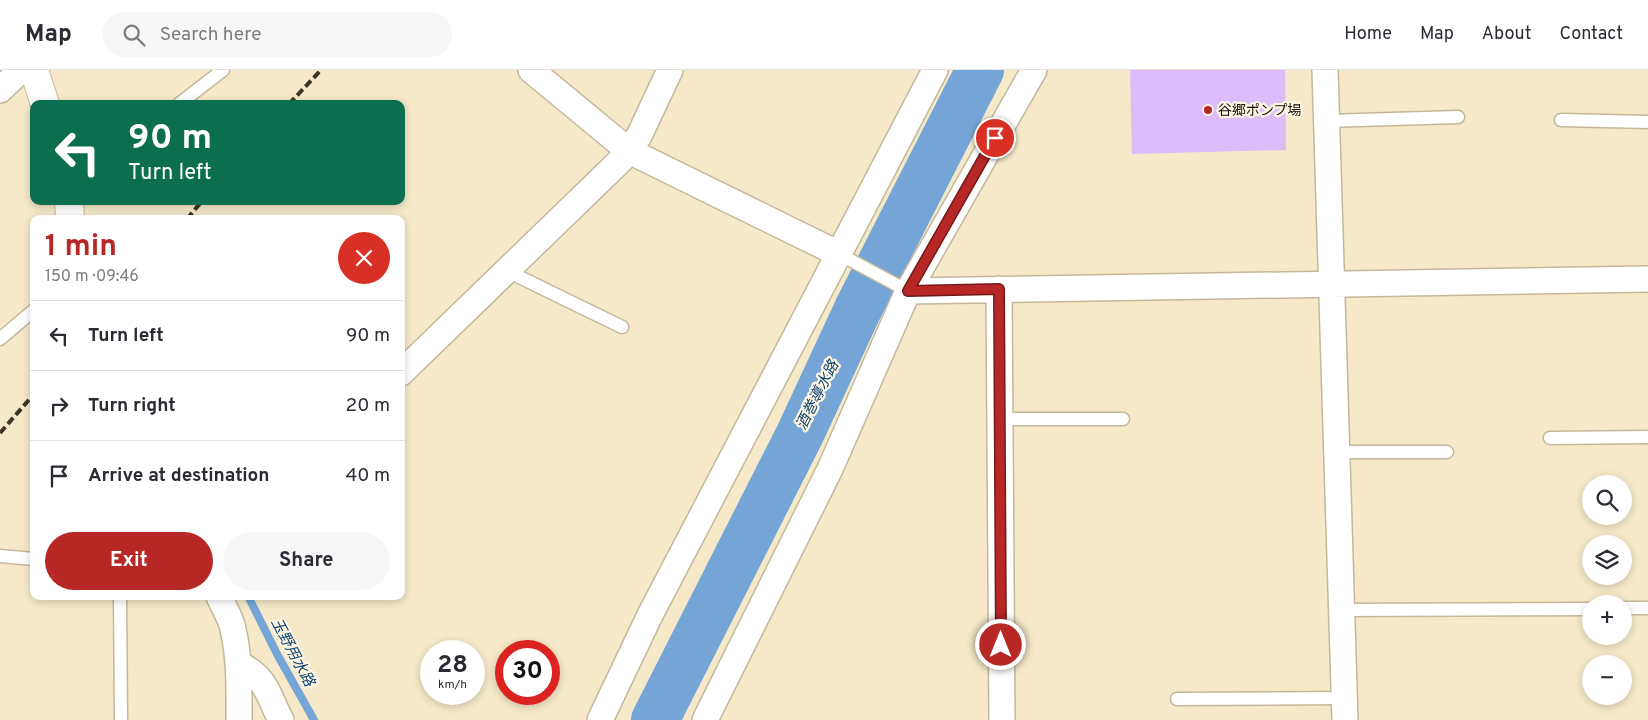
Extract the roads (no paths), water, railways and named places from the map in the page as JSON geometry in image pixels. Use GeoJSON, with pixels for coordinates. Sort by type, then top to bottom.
{"type":"FeatureCollection","features":[{"type":"Feature","properties":{"kind":"street"},"geometry":{"type":"LineString","coordinates":[[0,90],[21,70]]}},
{"type":"Feature","properties":{"kind":"street"},"geometry":{"type":"LineString","coordinates":[[34,70],[43,100]]}},
{"type":"Feature","properties":{"kind":"street"},"geometry":{"type":"LineString","coordinates":[[531,70],[628,151],[846,259]]}},
{"type":"Feature","properties":{"kind":"street"},"geometry":{"type":"LineString","coordinates":[[405,369],[628,151],[639,136],[670,70]]}},
{"type":"Feature","properties":{"kind":"street"},"geometry":{"type":"LineString","coordinates":[[705,720],[830,469],[901,288],[1034,70]]}},
{"type":"Feature","properties":{"kind":"street"},"geometry":{"type":"LineString","coordinates":[[1325,70],[1333,284],[1344,709]]}},
{"type":"Feature","properties":{"kind":"street"},"geometry":{"type":"LineString","coordinates":[[600,720],[650,615],[846,259],[933,71]]}},
{"type":"Feature","properties":{"kind":"street"},"geometry":{"type":"LineString","coordinates":[[901,288],[999,289],[1648,279]]}},
{"type":"Feature","properties":{"kind":"street"},"geometry":{"type":"LineString","coordinates":[[999,289],[1002,720]]}},
{"type":"Feature","properties":{"kind":"street"},"geometry":{"type":"LineString","coordinates":[[220,600],[231,623],[239,664],[239,720]]}},
{"type":"Feature","properties":{"kind":"street"},"geometry":{"type":"LineString","coordinates":[[239,664],[252,671],[265,686],[281,720]]}},
{"type":"Feature","properties":{"kind":"lane"},"geometry":{"type":"LineString","coordinates":[[184,100],[223,70]]}},
{"type":"Feature","properties":{"kind":"lane"},"geometry":{"type":"LineString","coordinates":[[1327,120],[1458,117]]}},
{"type":"Feature","properties":{"kind":"lane"},"geometry":{"type":"LineString","coordinates":[[1561,120],[1648,122]]}},
{"type":"Feature","properties":{"kind":"lane"},"geometry":{"type":"LineString","coordinates":[[846,259],[901,288]]}},
{"type":"Feature","properties":{"kind":"lane"},"geometry":{"type":"LineString","coordinates":[[507,271],[622,327]]}},
{"type":"Feature","properties":{"kind":"lane"},"geometry":{"type":"LineString","coordinates":[[0,339],[30,313]]}},
{"type":"Feature","properties":{"kind":"lane"},"geometry":{"type":"LineString","coordinates":[[1000,419],[1123,419]]}},
{"type":"Feature","properties":{"kind":"lane"},"geometry":{"type":"LineString","coordinates":[[1550,438],[1648,437]]}},
{"type":"Feature","properties":{"kind":"lane"},"geometry":{"type":"LineString","coordinates":[[1337,452],[1447,452]]}},
{"type":"Feature","properties":{"kind":"lane"},"geometry":{"type":"LineString","coordinates":[[0,556],[30,559]]}},
{"type":"Feature","properties":{"kind":"lane"},"geometry":{"type":"LineString","coordinates":[[120,600],[121,720]]}},
{"type":"Feature","properties":{"kind":"lane"},"geometry":{"type":"LineString","coordinates":[[1632,608],[1648,608]]}},
{"type":"Feature","properties":{"kind":"lane"},"geometry":{"type":"LineString","coordinates":[[1342,610],[1582,609]]}},
{"type":"Feature","properties":{"kind":"lane"},"geometry":{"type":"LineString","coordinates":[[1177,699],[1344,709]]}},
{"type":"Feature","properties":{"kind":"waterway","name":"酒巻導水路"},"geometry":{"type":"LineString","coordinates":[[655,720],[800,434],[858,309],[980,70]]}},
{"type":"Feature","properties":{"kind":"waterway","name":"玉野用水路"},"geometry":{"type":"LineString","coordinates":[[250,600],[277,654],[314,720]]}},
{"type":"Feature","properties":{"kind":"railway"},"geometry":{"type":"LineString","coordinates":[[293,100],[321,70]]}},
{"type":"Feature","properties":{"kind":"railway"},"geometry":{"type":"LineString","coordinates":[[190,215],[199,205]]}},
{"type":"Feature","properties":{"kind":"railway"},"geometry":{"type":"LineString","coordinates":[[0,433],[30,399]]}},
{"type":"Feature","properties":{"kind":"place","name":"谷郷ポンプ場"},"geometry":{"type":"Point","coordinates":[1208,110]}}]}
